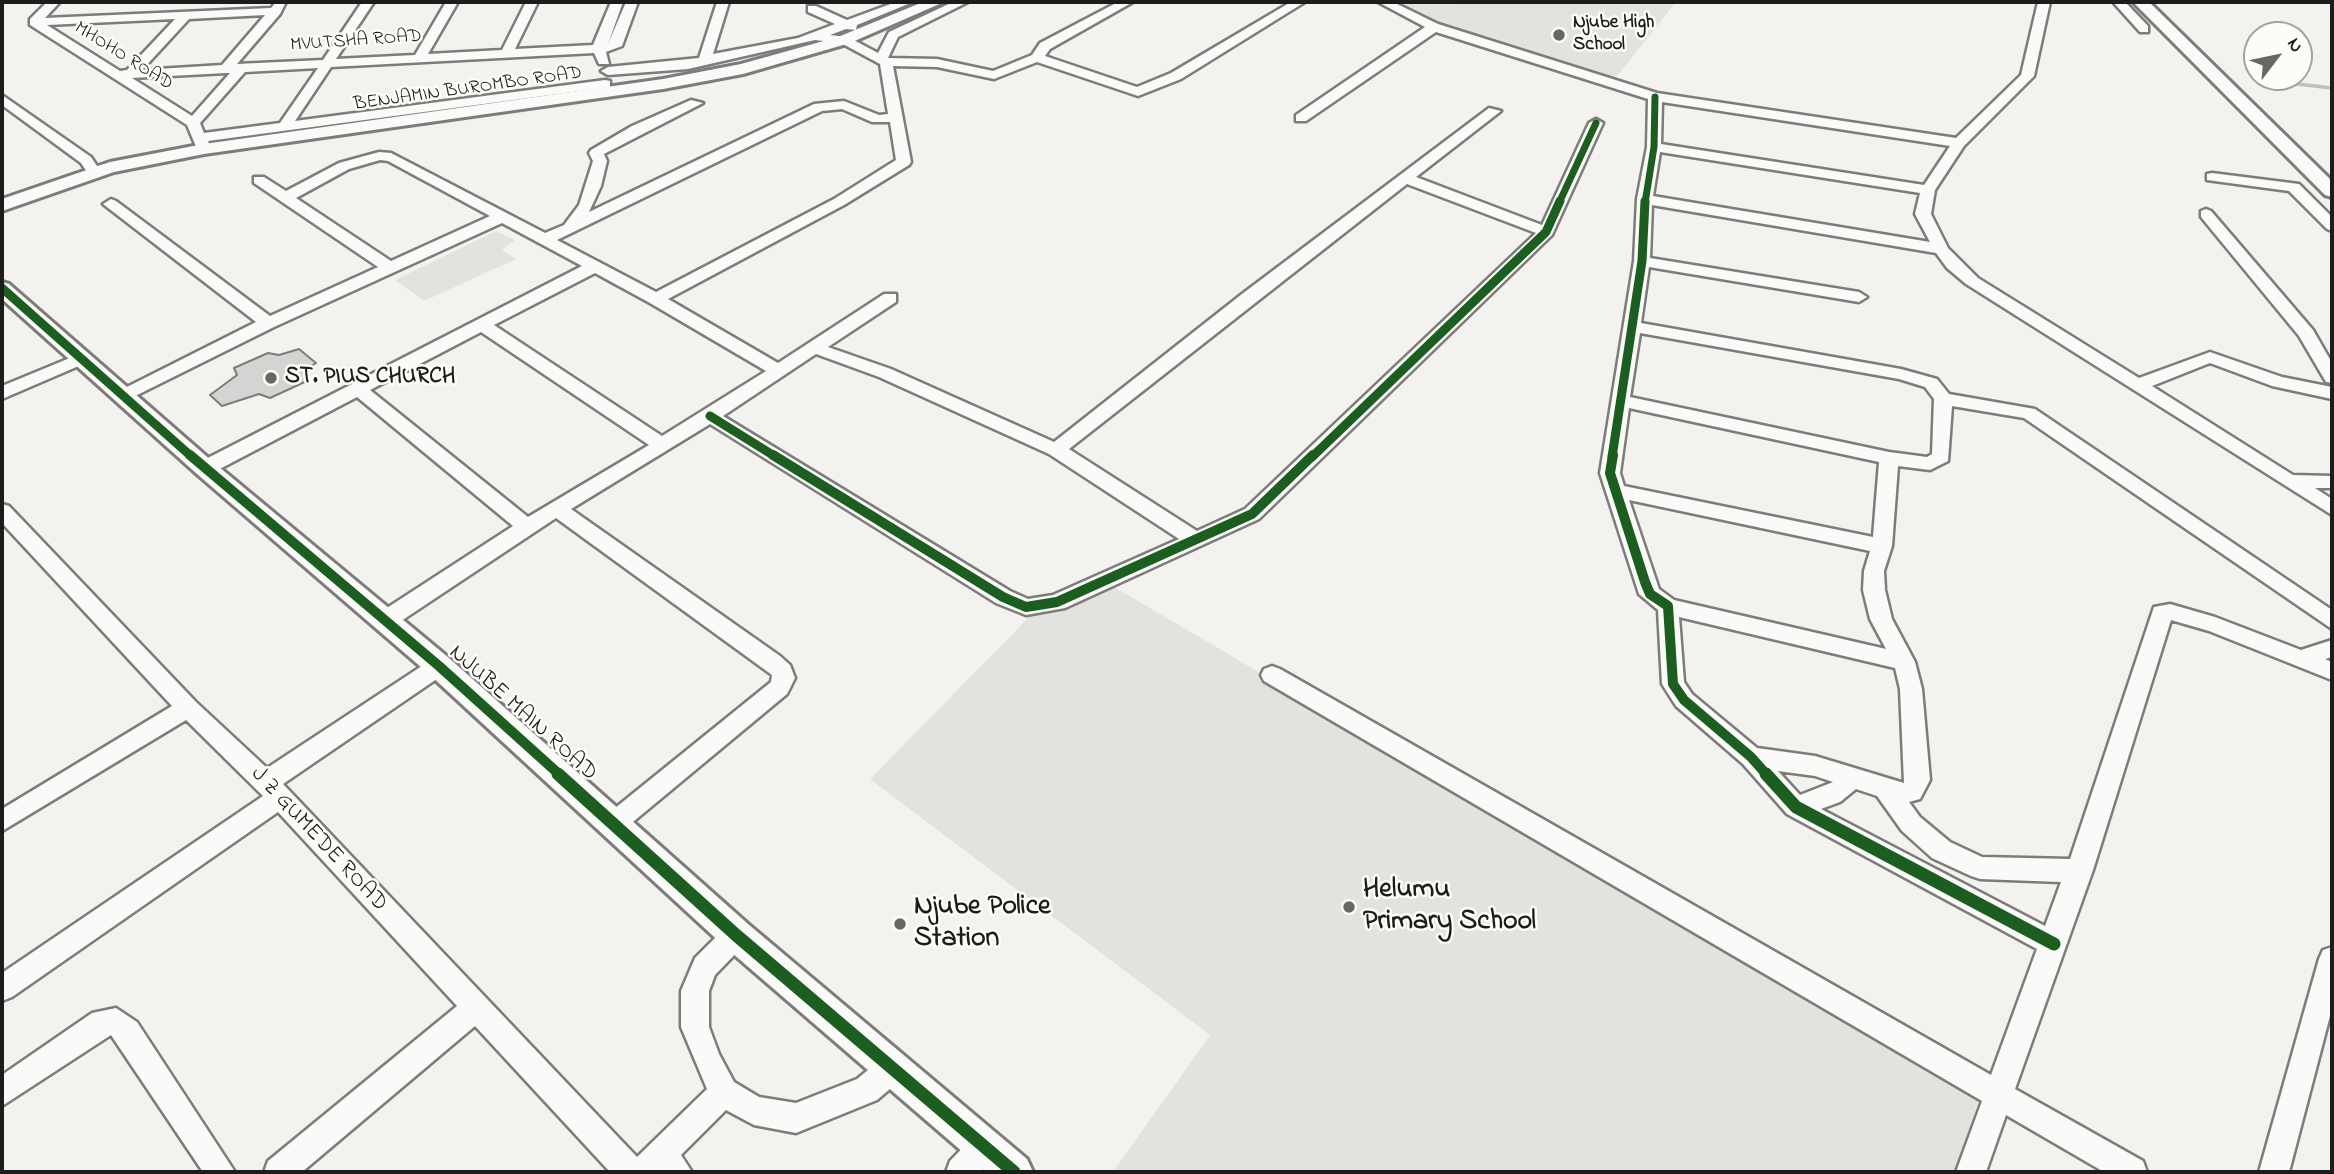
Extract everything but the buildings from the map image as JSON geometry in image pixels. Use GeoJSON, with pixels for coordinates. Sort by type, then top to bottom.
{"type":"FeatureCollection","features":[{"type":"Feature","properties":{"kind":"street","name":"MHOHO ROAD"},"geometry":{"type":"LineString","coordinates":[[54,2],[33,22],[123,75],[193,123],[203,144]]}},
{"type":"Feature","properties":{"kind":"street"},"geometry":{"type":"LineString","coordinates":[[284,128],[368,2]]}},
{"type":"Feature","properties":{"kind":"street"},"geometry":{"type":"LineString","coordinates":[[420,57],[452,2]]}},
{"type":"Feature","properties":{"kind":"street"},"geometry":{"type":"LineString","coordinates":[[507,52],[532,2]]}},
{"type":"Feature","properties":{"kind":"street"},"geometry":{"type":"LineString","coordinates":[[606,83],[598,48],[617,2]]}},
{"type":"Feature","properties":{"kind":"street"},"geometry":{"type":"LineString","coordinates":[[598,48],[616,46],[632,2]]}},
{"type":"Feature","properties":{"kind":"street"},"geometry":{"type":"LineString","coordinates":[[701,61],[713,41],[723,2]]}},
{"type":"Feature","properties":{"kind":"street"},"geometry":{"type":"LineString","coordinates":[[203,144],[284,128],[606,83],[793,43],[811,36],[845,32],[907,2]]}},
{"type":"Feature","properties":{"kind":"street","name":"BENJAMIN BUROMBO ROAD"},"geometry":{"type":"LineString","coordinates":[[2,205],[110,167],[203,144],[606,83],[743,69],[845,32],[864,33],[936,2]]}},
{"type":"Feature","properties":{"kind":"street"},"geometry":{"type":"LineString","coordinates":[[656,299],[839,202],[904,162],[904,150],[884,60],[893,35],[962,2]]}},
{"type":"Feature","properties":{"kind":"street"},"geometry":{"type":"LineString","coordinates":[[1037,58],[1045,46],[1127,2]]}},
{"type":"Feature","properties":{"kind":"street"},"geometry":{"type":"LineString","coordinates":[[811,36],[808,27],[813,6],[884,60],[937,63],[986,75],[1037,58],[1138,92],[1176,76],[1299,2]]}},
{"type":"Feature","properties":{"kind":"street"},"geometry":{"type":"LineString","coordinates":[[1384,2],[1434,27],[1656,97],[1959,143]]}},
{"type":"Feature","properties":{"kind":"street"},"geometry":{"type":"LineString","coordinates":[[2044,2],[2027,76],[1959,143],[1928,190],[1923,214],[1941,249],[1953,265],[1972,281],[2332,508]]}},
{"type":"Feature","properties":{"kind":"street"},"geometry":{"type":"LineString","coordinates":[[2119,2],[2144,29]]}},
{"type":"Feature","properties":{"kind":"street"},"geometry":{"type":"LineString","coordinates":[[2141,2],[2332,191]]}},
{"type":"Feature","properties":{"kind":"street"},"geometry":{"type":"LineString","coordinates":[[2163,2],[2332,167]]}},
{"type":"Feature","properties":{"kind":"street"},"geometry":{"type":"LineString","coordinates":[[33,22],[186,16],[279,6]]}},
{"type":"Feature","properties":{"kind":"street"},"geometry":{"type":"LineString","coordinates":[[193,123],[279,6]]}},
{"type":"Feature","properties":{"kind":"street"},"geometry":{"type":"LineString","coordinates":[[123,75],[186,16]]}},
{"type":"Feature","properties":{"kind":"street"},"geometry":{"type":"LineString","coordinates":[[1301,118],[1434,27]]}},
{"type":"Feature","properties":{"kind":"street"},"geometry":{"type":"LineString","coordinates":[[713,41],[793,43]]}},
{"type":"Feature","properties":{"kind":"street","name":"MVUTSHA ROAD"},"geometry":{"type":"LineString","coordinates":[[123,75],[598,48]]}},
{"type":"Feature","properties":{"kind":"street"},"geometry":{"type":"LineString","coordinates":[[1656,97],[1654,147],[1645,199],[1642,261],[1610,473],[1650,594],[1668,606],[1904,662]]}},
{"type":"Feature","properties":{"kind":"street"},"geometry":{"type":"LineString","coordinates":[[2,99],[86,160],[94,172],[110,167]]}},
{"type":"Feature","properties":{"kind":"street"},"geometry":{"type":"LineString","coordinates":[[567,228],[586,205],[594,186],[600,161],[596,153],[637,129],[696,103]]}},
{"type":"Feature","properties":{"kind":"street"},"geometry":{"type":"LineString","coordinates":[[547,239],[819,107],[844,105],[877,119],[895,117]]}},
{"type":"Feature","properties":{"kind":"street"},"geometry":{"type":"LineString","coordinates":[[1056,450],[1404,178],[1494,111]]}},
{"type":"Feature","properties":{"kind":"street"},"geometry":{"type":"LineString","coordinates":[[710,416],[1003,597],[1026,607],[1057,602],[1252,514],[1546,232],[1596,123]]}},
{"type":"Feature","properties":{"kind":"street"},"geometry":{"type":"LineString","coordinates":[[1654,147],[1928,190]]}},
{"type":"Feature","properties":{"kind":"street"},"geometry":{"type":"LineString","coordinates":[[286,197],[344,166],[387,155],[656,299],[778,372]]}},
{"type":"Feature","properties":{"kind":"street"},"geometry":{"type":"LineString","coordinates":[[2212,177],[2294,187],[2332,226]]}},
{"type":"Feature","properties":{"kind":"street"},"geometry":{"type":"LineString","coordinates":[[1404,178],[1546,232]]}},
{"type":"Feature","properties":{"kind":"street"},"geometry":{"type":"LineString","coordinates":[[258,180],[389,267]]}},
{"type":"Feature","properties":{"kind":"street"},"geometry":{"type":"LineString","coordinates":[[1645,199],[1941,249]]}},
{"type":"Feature","properties":{"kind":"street"},"geometry":{"type":"LineString","coordinates":[[111,205],[268,323]]}},
{"type":"Feature","properties":{"kind":"street"},"geometry":{"type":"LineString","coordinates":[[2206,214],[2307,334],[2332,378]]}},
{"type":"Feature","properties":{"kind":"street"},"geometry":{"type":"LineString","coordinates":[[123,396],[268,323],[504,216]]}},
{"type":"Feature","properties":{"kind":"street"},"geometry":{"type":"LineString","coordinates":[[1642,261],[1859,297]]}},
{"type":"Feature","properties":{"kind":"street"},"geometry":{"type":"LineString","coordinates":[[205,468],[593,267]]}},
{"type":"Feature","properties":{"kind":"street","name":"NJUBE MAIN ROAD"},"geometry":{"type":"LineString","coordinates":[[2,288],[205,468],[439,666],[736,935],[1014,1172]]}},
{"type":"Feature","properties":{"kind":"street"},"geometry":{"type":"LineString","coordinates":[[384,621],[527,527],[710,416],[890,298]]}},
{"type":"Feature","properties":{"kind":"street"},"geometry":{"type":"LineString","coordinates":[[482,325],[662,445]]}},
{"type":"Feature","properties":{"kind":"street"},"geometry":{"type":"LineString","coordinates":[[1621,401],[1889,458],[1930,464],[1941,457],[1943,399],[1931,383],[1901,374],[1632,326]]}},
{"type":"Feature","properties":{"kind":"street"},"geometry":{"type":"LineString","coordinates":[[816,348],[856,365],[885,373],[1056,450],[1195,540]]}},
{"type":"Feature","properties":{"kind":"street"},"geometry":{"type":"LineString","coordinates":[[2138,385],[2210,357],[2278,383],[2332,393]]}},
{"type":"Feature","properties":{"kind":"street"},"geometry":{"type":"LineString","coordinates":[[2,393],[82,358]]}},
{"type":"Feature","properties":{"kind":"street"},"geometry":{"type":"LineString","coordinates":[[358,388],[527,527]]}},
{"type":"Feature","properties":{"kind":"street"},"geometry":{"type":"LineString","coordinates":[[1943,399],[2029,413],[2332,621]]}},
{"type":"Feature","properties":{"kind":"street"},"geometry":{"type":"LineString","coordinates":[[1751,757],[1815,766],[1886,790],[1911,792],[1918,780],[1911,689],[1904,662],[1881,619],[1874,590],[1874,571],[1882,546],[1889,458]]}},
{"type":"Feature","properties":{"kind":"street"},"geometry":{"type":"LineString","coordinates":[[2287,480],[2332,482]]}},
{"type":"Feature","properties":{"kind":"street"},"geometry":{"type":"LineString","coordinates":[[1615,491],[1882,546]]}},
{"type":"Feature","properties":{"kind":"street"},"geometry":{"type":"LineString","coordinates":[[558,510],[772,662],[782,671],[784,678],[779,688],[612,824]]}},
{"type":"Feature","properties":{"kind":"street","name":"J Z GUMEDE ROAD"},"geometry":{"type":"LineString","coordinates":[[2,511],[188,708],[273,790],[630,1172]]}},
{"type":"Feature","properties":{"kind":"street"},"geometry":{"type":"LineString","coordinates":[[1668,606],[1673,684],[1684,700],[1751,757],[1796,807],[2054,944]]}},
{"type":"Feature","properties":{"kind":"street"},"geometry":{"type":"LineString","coordinates":[[1971,1172],[1996,1095],[2080,870],[2162,612],[2183,615],[2332,671]]}},
{"type":"Feature","properties":{"kind":"street"},"geometry":{"type":"LineString","coordinates":[[2302,658],[2332,648]]}},
{"type":"Feature","properties":{"kind":"street"},"geometry":{"type":"LineString","coordinates":[[2,988],[439,666]]}},
{"type":"Feature","properties":{"kind":"street"},"geometry":{"type":"LineString","coordinates":[[1272,675],[2132,1172]]}},
{"type":"Feature","properties":{"kind":"street"},"geometry":{"type":"LineString","coordinates":[[2,821],[188,708]]}},
{"type":"Feature","properties":{"kind":"street"},"geometry":{"type":"LineString","coordinates":[[1796,807],[1831,795],[1844,787],[1850,778]]}},
{"type":"Feature","properties":{"kind":"street"},"geometry":{"type":"LineString","coordinates":[[1886,790],[1911,824],[1941,850],[1980,868],[2048,872],[2080,870]]}},
{"type":"Feature","properties":{"kind":"street"},"geometry":{"type":"LineString","coordinates":[[736,935],[704,967],[695,990],[695,1027],[707,1062],[724,1092],[754,1111],[796,1118],[867,1090],[894,1067]]}},
{"type":"Feature","properties":{"kind":"street"},"geometry":{"type":"LineString","coordinates":[[2274,1172],[2332,959]]}},
{"type":"Feature","properties":{"kind":"street"},"geometry":{"type":"LineString","coordinates":[[279,1172],[475,1009]]}},
{"type":"Feature","properties":{"kind":"street"},"geometry":{"type":"LineString","coordinates":[[2,1092],[102,1022],[116,1021],[127,1031],[220,1172]]}},
{"type":"Feature","properties":{"kind":"street"},"geometry":{"type":"LineString","coordinates":[[660,1166],[724,1092]]}},
{"type":"Feature","properties":{"kind":"street"},"geometry":{"type":"LineString","coordinates":[[961,1172],[984,1146]]}},
{"type":"Feature","properties":{"kind":"shaded area","name":"Njube High School"},"geometry":{"type":"Polygon","coordinates":[[[1395,2],[1676,2],[1613,81],[1435,24],[1395,2]]]}},
{"type":"Feature","properties":{"kind":"shaded area"},"geometry":{"type":"Polygon","coordinates":[[[1455,2],[1599,2],[1569,21],[1517,30],[1483,25],[1465,16],[1455,2]]]}},
{"type":"Feature","properties":{"kind":"shaded area"},"geometry":{"type":"Polygon","coordinates":[[[496,231],[515,240],[502,250],[516,259],[424,301],[395,280],[496,231]]]}},
{"type":"Feature","properties":{"kind":"shaded area","name":"Helumu Primary School"},"geometry":{"type":"Polygon","coordinates":[[[1109,584],[1980,1096],[1955,1172],[1113,1172],[1210,1035],[870,779],[1037,609],[1109,584]]]}},
{"type":"Feature","properties":{"kind":"shaded area"},"geometry":{"type":"Polygon","coordinates":[[[1058,712],[1093,716],[1293,833],[1310,877],[1285,928],[1197,978],[974,818],[973,778],[992,746],[1017,721],[1058,712]]]}},
{"type":"Feature","properties":{"kind":"waterway"},"geometry":{"type":"LineString","coordinates":[[2313,86],[2332,88]]}},
{"type":"Feature","properties":{"kind":"cycle path"},"geometry":{"type":"LineString","coordinates":[[1655,97],[1654,147],[1645,199],[1642,261],[1610,473],[1650,594],[1668,606],[1673,684],[1684,700],[1751,757],[1796,807],[2054,944]]}},
{"type":"Feature","properties":{"kind":"cycle path"},"geometry":{"type":"LineString","coordinates":[[710,416],[1003,597],[1026,607],[1057,602],[1252,514],[1546,232],[1596,123]]}},
{"type":"Feature","properties":{"kind":"cycle path"},"geometry":{"type":"LineString","coordinates":[[2,288],[205,468],[439,666],[736,935],[1014,1172]]}},
{"type":"Feature","properties":{"kind":"place","name":"Njube High School"},"geometry":{"type":"Point","coordinates":[1559,35]}},
{"type":"Feature","properties":{"kind":"place","name":"ST. PIUS CHURCH"},"geometry":{"type":"Point","coordinates":[271,378]}},
{"type":"Feature","properties":{"kind":"place","name":"Helumu Primary School"},"geometry":{"type":"Point","coordinates":[1349,907]}},
{"type":"Feature","properties":{"kind":"place","name":"Njube Police Station"},"geometry":{"type":"Point","coordinates":[900,924]}}]}
